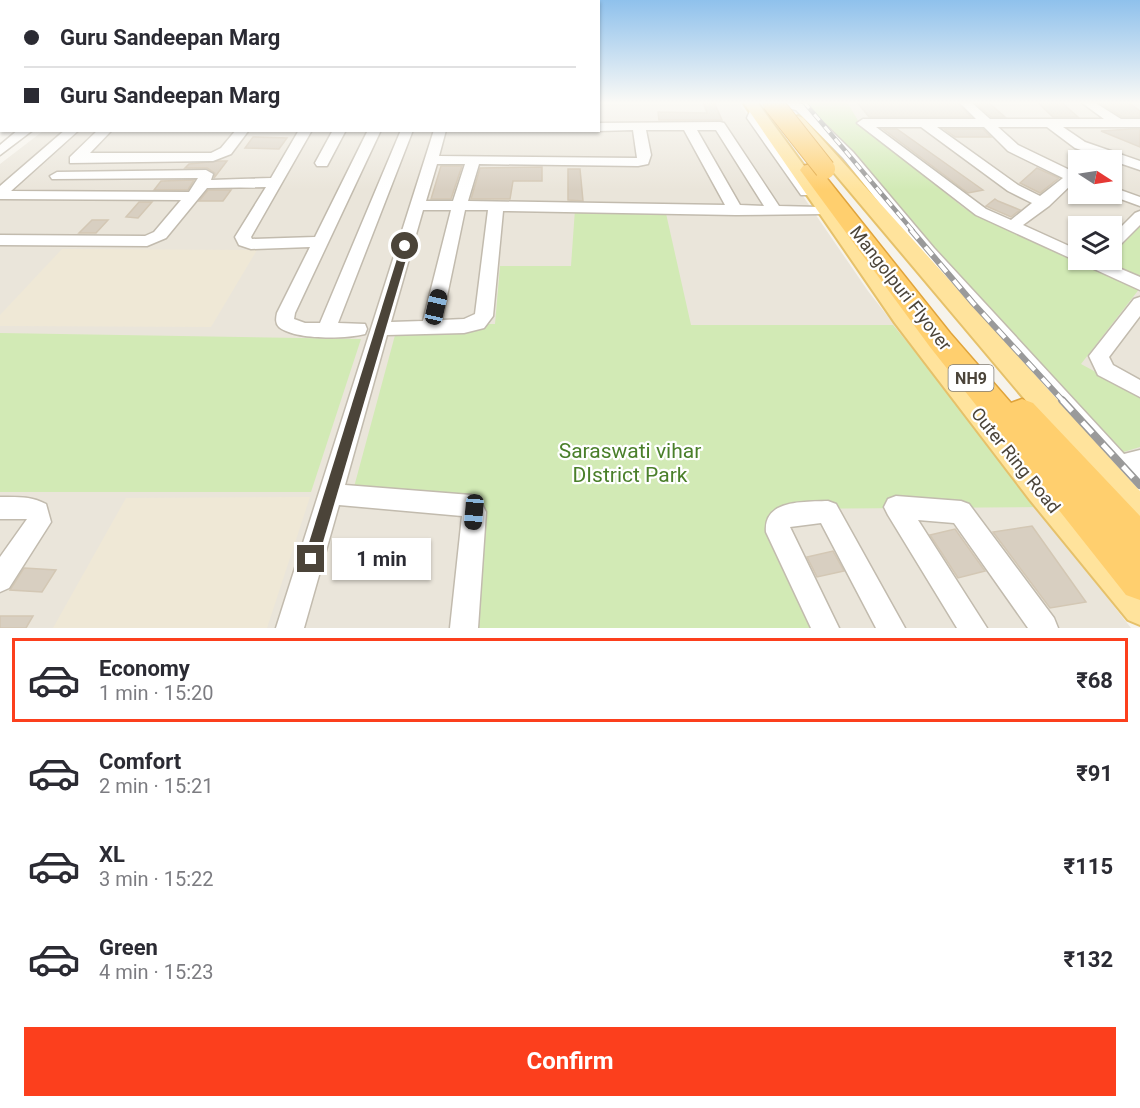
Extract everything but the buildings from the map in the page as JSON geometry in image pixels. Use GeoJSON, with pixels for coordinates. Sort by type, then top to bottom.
{"type":"FeatureCollection","features":[{"type":"Feature","properties":{"kind":"highway","name":"Mangolpuri Flyover"},"geometry":{"type":"LineString","coordinates":[[788,131],[940,340],[1140,581]]}},
{"type":"Feature","properties":{"kind":"highway","name":"Mangolpuri Flyover"},"geometry":{"type":"LineString","coordinates":[[792,131],[825,169],[979,364],[1140,542]]}},
{"type":"Feature","properties":{"kind":"main road","name":"Outer Ring Road"},"geometry":{"type":"LineString","coordinates":[[771,131],[903,317],[1040,492],[1140,608]]}},
{"type":"Feature","properties":{"kind":"main road"},"geometry":{"type":"LineString","coordinates":[[778,131],[793,134],[798,131]]}},
{"type":"Feature","properties":{"kind":"main road"},"geometry":{"type":"LineString","coordinates":[[807,131],[1119,465],[1140,513]]}},
{"type":"Feature","properties":{"kind":"street"},"geometry":{"type":"LineString","coordinates":[[431,160],[638,162],[643,161],[644,155],[640,131]]}},
{"type":"Feature","properties":{"kind":"street"},"geometry":{"type":"LineString","coordinates":[[691,131],[736,211]]}},
{"type":"Feature","properties":{"kind":"street"},"geometry":{"type":"LineString","coordinates":[[723,131],[775,211]]}},
{"type":"Feature","properties":{"kind":"street"},"geometry":{"type":"LineString","coordinates":[[762,131],[819,211],[1011,468],[1140,626]]}},
{"type":"Feature","properties":{"kind":"street"},"geometry":{"type":"LineString","coordinates":[[824,131],[848,155],[885,202],[1140,488]]}},
{"type":"Feature","properties":{"kind":"street"},"geometry":{"type":"LineString","coordinates":[[873,131],[967,203],[1068,250]]}},
{"type":"Feature","properties":{"kind":"street"},"geometry":{"type":"LineString","coordinates":[[935,131],[1013,188],[1044,203]]}},
{"type":"Feature","properties":{"kind":"street"},"geometry":{"type":"LineString","coordinates":[[996,131],[1013,148],[1068,174]]}},
{"type":"Feature","properties":{"kind":"street"},"geometry":{"type":"LineString","coordinates":[[1061,131],[1080,145],[1140,166]]}},
{"type":"Feature","properties":{"kind":"street"},"geometry":{"type":"LineString","coordinates":[[0,151],[24,132]]}},
{"type":"Feature","properties":{"kind":"street"},"geometry":{"type":"LineString","coordinates":[[0,194],[71,132]]}},
{"type":"Feature","properties":{"kind":"street"},"geometry":{"type":"LineString","coordinates":[[36,195],[104,132]]}},
{"type":"Feature","properties":{"kind":"street"},"geometry":{"type":"LineString","coordinates":[[78,157],[213,157],[226,151],[241,132]]}},
{"type":"Feature","properties":{"kind":"street"},"geometry":{"type":"LineString","coordinates":[[305,132],[243,237],[245,242],[251,244],[320,242]]}},
{"type":"Feature","properties":{"kind":"street"},"geometry":{"type":"LineString","coordinates":[[322,163],[339,132]]}},
{"type":"Feature","properties":{"kind":"street"},"geometry":{"type":"LineString","coordinates":[[374,132],[286,313],[285,322],[303,330],[464,326],[478,323],[484,316],[496,205]]}},
{"type":"Feature","properties":{"kind":"street"},"geometry":{"type":"LineString","coordinates":[[326,330],[406,132]]}},
{"type":"Feature","properties":{"kind":"street"},"geometry":{"type":"LineString","coordinates":[[290,628],[331,494],[369,329],[418,205],[439,132]]}},
{"type":"Feature","properties":{"kind":"street"},"geometry":{"type":"LineString","coordinates":[[431,327],[459,206],[473,161]]}},
{"type":"Feature","properties":{"kind":"street"},"geometry":{"type":"LineString","coordinates":[[0,240],[147,241],[160,235],[203,184],[206,174],[57,176]]}},
{"type":"Feature","properties":{"kind":"street"},"geometry":{"type":"LineString","coordinates":[[203,184],[276,182]]}},
{"type":"Feature","properties":{"kind":"street"},"geometry":{"type":"LineString","coordinates":[[1013,226],[1068,184]]}},
{"type":"Feature","properties":{"kind":"street"},"geometry":{"type":"LineString","coordinates":[[0,194],[192,196]]}},
{"type":"Feature","properties":{"kind":"street"},"geometry":{"type":"LineString","coordinates":[[1122,195],[1140,202]]}},
{"type":"Feature","properties":{"kind":"street"},"geometry":{"type":"LineString","coordinates":[[418,205],[819,211]]}},
{"type":"Feature","properties":{"kind":"street"},"geometry":{"type":"LineString","coordinates":[[1122,234],[1140,216]]}},
{"type":"Feature","properties":{"kind":"street"},"geometry":{"type":"LineString","coordinates":[[1111,270],[1140,284]]}},
{"type":"Feature","properties":{"kind":"street"},"geometry":{"type":"LineString","coordinates":[[1140,303],[1099,356],[1105,370],[1140,389]]}},
{"type":"Feature","properties":{"kind":"street"},"geometry":{"type":"LineString","coordinates":[[331,494],[471,506],[474,512],[464,628]]}},
{"type":"Feature","properties":{"kind":"street"},"geometry":{"type":"LineString","coordinates":[[973,628],[896,507],[961,512],[1044,628]]}},
{"type":"Feature","properties":{"kind":"street"},"geometry":{"type":"LineString","coordinates":[[0,508],[31,508],[38,512],[39,522],[0,579]]}},
{"type":"Feature","properties":{"kind":"street"},"geometry":{"type":"LineString","coordinates":[[825,628],[778,532],[777,522],[783,516],[828,512],[891,628]]}},
{"type":"Feature","properties":{"kind":"shaded area"},"geometry":{"type":"Polygon","coordinates":[[[758,131],[868,291],[1131,628],[0,628],[0,164],[42,132],[758,131]]]}},
{"type":"Feature","properties":{"kind":"shaded area"},"geometry":{"type":"Polygon","coordinates":[[[831,131],[1140,131],[1140,480],[831,131]]]}},
{"type":"Feature","properties":{"kind":"shaded area"},"geometry":{"type":"Polygon","coordinates":[[[62,249],[257,250],[211,327],[0,326],[0,315],[62,249]]]}},
{"type":"Feature","properties":{"kind":"shaded area"},"geometry":{"type":"Polygon","coordinates":[[[310,497],[267,628],[53,628],[126,498],[310,497]]]}},
{"type":"Feature","properties":{"kind":"green space"},"geometry":{"type":"Polygon","coordinates":[[[829,131],[869,131],[964,208],[1068,254],[1068,270],[1122,270],[1122,245],[1140,226],[1140,288],[1081,364],[1140,396],[1140,447],[1117,454],[829,131]]]}},
{"type":"Feature","properties":{"kind":"green space","name":"Saraswati vihar DIstrict Park"},"geometry":{"type":"Polygon","coordinates":[[[575,209],[665,209],[691,325],[893,325],[1043,507],[775,509],[827,628],[469,628],[483,498],[354,487],[398,324],[495,324],[500,266],[571,266],[575,209]]]}},
{"type":"Feature","properties":{"kind":"green space"},"geometry":{"type":"Polygon","coordinates":[[[0,333],[361,339],[311,492],[0,492],[0,333]]]}},
{"type":"Feature","properties":{"kind":"railway"},"geometry":{"type":"LineString","coordinates":[[829,131],[913,231]]}},
{"type":"Feature","properties":{"kind":"railway"},"geometry":{"type":"LineString","coordinates":[[911,230],[973,303],[1064,402]]}},
{"type":"Feature","properties":{"kind":"railway"},"geometry":{"type":"LineString","coordinates":[[1062,400],[1140,485]]}},
{"type":"Feature","properties":{"kind":"route"},"geometry":{"type":"LineString","coordinates":[[311,559],[405,246]]}}]}
